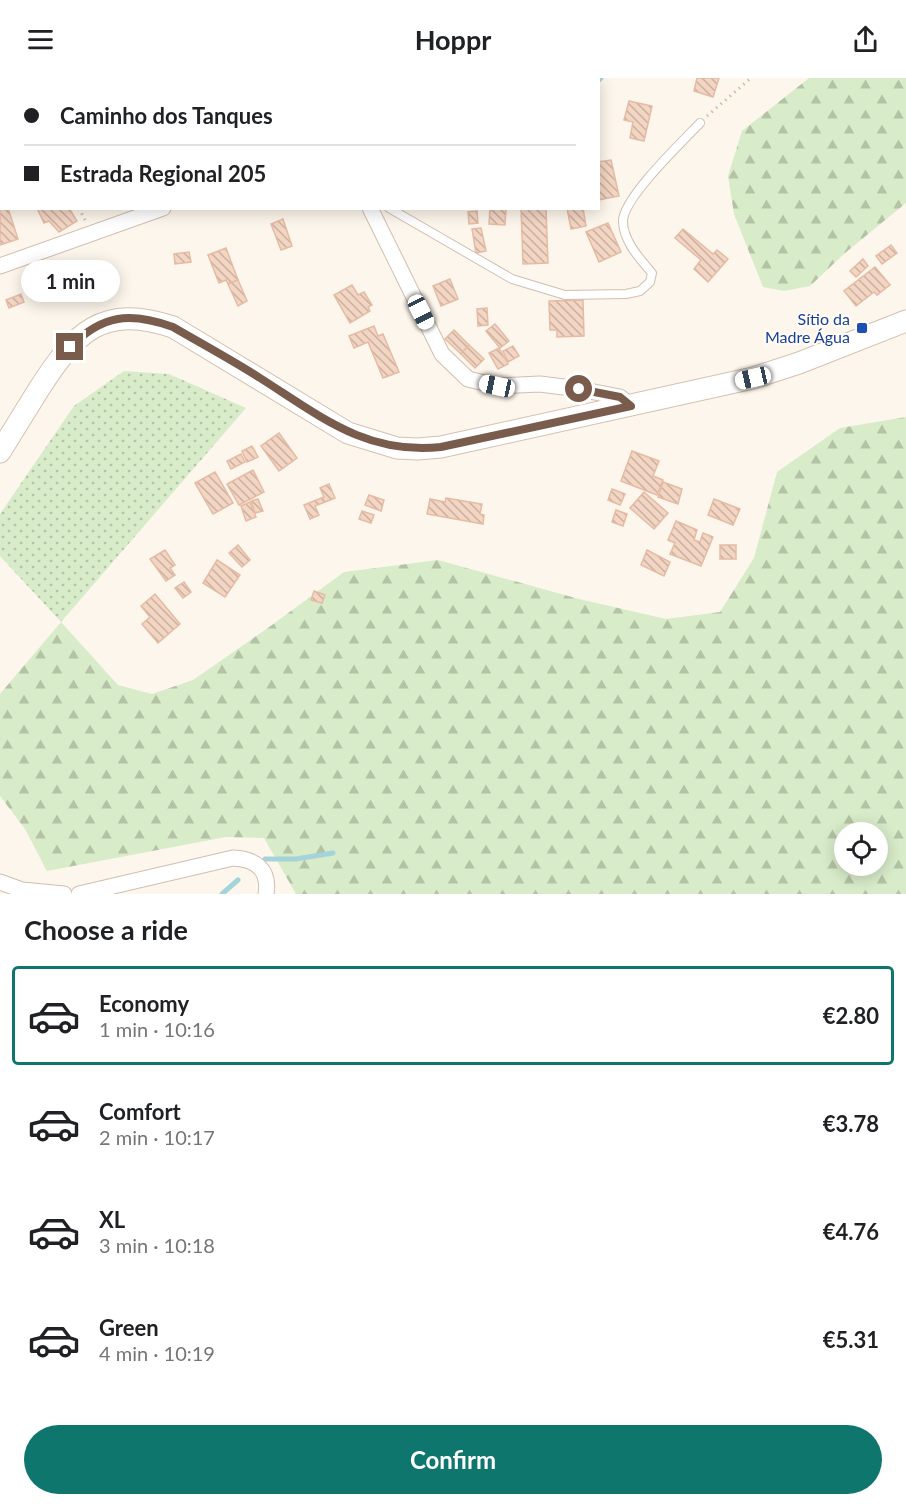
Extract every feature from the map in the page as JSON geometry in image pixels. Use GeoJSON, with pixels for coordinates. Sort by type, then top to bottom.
{"type":"FeatureCollection","features":[{"type":"Feature","properties":{"kind":"main road"},"geometry":{"type":"LineString","coordinates":[[0,452],[54,366],[85,331],[111,320],[130,317],[150,319],[173,327],[348,433],[397,448],[418,449],[441,447],[753,378],[799,363],[906,321]]}},
{"type":"Feature","properties":{"kind":"street"},"geometry":{"type":"LineString","coordinates":[[0,267],[157,210]]}},
{"type":"Feature","properties":{"kind":"street"},"geometry":{"type":"LineString","coordinates":[[371,210],[442,354],[468,379],[497,386],[540,384],[579,389],[620,397],[631,406]]}},
{"type":"Feature","properties":{"kind":"street"},"geometry":{"type":"LineString","coordinates":[[79,894],[233,858],[249,860],[259,867],[266,879],[266,894]]}},
{"type":"Feature","properties":{"kind":"street"},"geometry":{"type":"LineString","coordinates":[[0,882],[22,890],[64,894]]}},
{"type":"Feature","properties":{"kind":"lane"},"geometry":{"type":"LineString","coordinates":[[392,210],[512,279],[565,295],[626,294],[640,291],[650,282],[652,273],[633,252],[623,220],[630,202],[645,183],[700,123]]}},
{"type":"Feature","properties":{"kind":"path"},"geometry":{"type":"LineString","coordinates":[[700,123],[751,78]]}},
{"type":"Feature","properties":{"kind":"green space"},"geometry":{"type":"Polygon","coordinates":[[[809,78],[906,78],[906,203],[845,253],[810,286],[784,291],[763,287],[734,214],[728,176],[742,131],[809,78]]]}},
{"type":"Feature","properties":{"kind":"green space"},"geometry":{"type":"Polygon","coordinates":[[[124,371],[169,374],[246,408],[61,622],[0,556],[0,514],[74,406],[124,371]]]}},
{"type":"Feature","properties":{"kind":"green space"},"geometry":{"type":"Polygon","coordinates":[[[906,417],[906,894],[296,894],[264,838],[226,837],[47,871],[25,829],[0,796],[0,694],[61,622],[118,685],[152,694],[193,680],[344,572],[438,560],[579,599],[666,619],[720,612],[754,558],[777,472],[840,428],[906,417]]]}},
{"type":"Feature","properties":{"kind":"building"},"geometry":{"type":"Polygon","coordinates":[[[697,78],[719,78],[713,97],[694,91],[697,78]]]}},
{"type":"Feature","properties":{"kind":"building"},"geometry":{"type":"Polygon","coordinates":[[[629,101],[652,106],[644,141],[630,138],[633,122],[624,120],[629,101]]]}},
{"type":"Feature","properties":{"kind":"building"},"geometry":{"type":"Polygon","coordinates":[[[611,160],[619,196],[600,200],[600,162],[611,160]]]}},
{"type":"Feature","properties":{"kind":"building"},"geometry":{"type":"Polygon","coordinates":[[[0,210],[9,210],[18,239],[0,245],[0,210]]]}},
{"type":"Feature","properties":{"kind":"building"},"geometry":{"type":"Polygon","coordinates":[[[38,210],[70,210],[77,221],[59,232],[49,221],[44,223],[38,210]]]}},
{"type":"Feature","properties":{"kind":"building"},"geometry":{"type":"Polygon","coordinates":[[[490,210],[506,210],[505,225],[489,224],[490,210]]]}},
{"type":"Feature","properties":{"kind":"building"},"geometry":{"type":"Polygon","coordinates":[[[521,210],[546,210],[548,263],[523,264],[521,210]]]}},
{"type":"Feature","properties":{"kind":"building"},"geometry":{"type":"Polygon","coordinates":[[[567,210],[583,210],[586,226],[571,229],[567,210]]]}},
{"type":"Feature","properties":{"kind":"building"},"geometry":{"type":"Polygon","coordinates":[[[477,211],[478,223],[469,224],[468,212],[477,211]]]}},
{"type":"Feature","properties":{"kind":"building"},"geometry":{"type":"Polygon","coordinates":[[[283,219],[292,246],[281,250],[271,224],[283,219]]]}},
{"type":"Feature","properties":{"kind":"building"},"geometry":{"type":"Polygon","coordinates":[[[608,223],[621,252],[599,262],[586,232],[608,223]]]}},
{"type":"Feature","properties":{"kind":"building"},"geometry":{"type":"Polygon","coordinates":[[[481,228],[486,251],[476,253],[472,229],[481,228]]]}},
{"type":"Feature","properties":{"kind":"building"},"geometry":{"type":"Polygon","coordinates":[[[683,229],[713,254],[717,250],[728,259],[708,282],[694,269],[701,260],[675,238],[683,229]]]}},
{"type":"Feature","properties":{"kind":"building"},"geometry":{"type":"Polygon","coordinates":[[[891,245],[897,253],[882,264],[876,256],[891,245]]]}},
{"type":"Feature","properties":{"kind":"building"},"geometry":{"type":"Polygon","coordinates":[[[226,248],[238,280],[228,284],[226,280],[219,283],[208,255],[226,248]]]}},
{"type":"Feature","properties":{"kind":"building"},"geometry":{"type":"Polygon","coordinates":[[[189,252],[191,262],[175,264],[174,254],[189,252]]]}},
{"type":"Feature","properties":{"kind":"building"},"geometry":{"type":"Polygon","coordinates":[[[863,259],[868,266],[856,277],[850,271],[863,259]]]}},
{"type":"Feature","properties":{"kind":"building"},"geometry":{"type":"Polygon","coordinates":[[[875,267],[890,285],[877,295],[874,292],[856,306],[844,291],[875,267]]]}},
{"type":"Feature","properties":{"kind":"building"},"geometry":{"type":"Polygon","coordinates":[[[450,279],[458,299],[441,306],[433,286],[450,279]]]}},
{"type":"Feature","properties":{"kind":"building"},"geometry":{"type":"Polygon","coordinates":[[[238,280],[247,301],[238,306],[228,284],[238,280]]]}},
{"type":"Feature","properties":{"kind":"building"},"geometry":{"type":"Polygon","coordinates":[[[352,285],[358,295],[364,292],[372,305],[368,307],[370,311],[350,323],[334,295],[352,285]]]}},
{"type":"Feature","properties":{"kind":"building"},"geometry":{"type":"Polygon","coordinates":[[[21,294],[24,302],[9,308],[6,300],[21,294]]]}},
{"type":"Feature","properties":{"kind":"building"},"geometry":{"type":"Polygon","coordinates":[[[583,300],[584,336],[557,337],[557,330],[550,330],[549,301],[583,300]]]}},
{"type":"Feature","properties":{"kind":"building"},"geometry":{"type":"Polygon","coordinates":[[[487,308],[488,325],[478,326],[477,309],[487,308]]]}},
{"type":"Feature","properties":{"kind":"building"},"geometry":{"type":"Polygon","coordinates":[[[495,324],[509,341],[500,348],[486,331],[495,324]]]}},
{"type":"Feature","properties":{"kind":"building"},"geometry":{"type":"Polygon","coordinates":[[[374,326],[378,336],[383,334],[399,372],[383,378],[368,342],[354,348],[349,336],[374,326]]]}},
{"type":"Feature","properties":{"kind":"building"},"geometry":{"type":"Polygon","coordinates":[[[454,330],[469,345],[461,354],[445,339],[454,330]]]}},
{"type":"Feature","properties":{"kind":"building"},"geometry":{"type":"Polygon","coordinates":[[[469,345],[484,359],[475,368],[461,354],[469,345]]]}},
{"type":"Feature","properties":{"kind":"building"},"geometry":{"type":"Polygon","coordinates":[[[513,346],[519,356],[508,362],[503,351],[513,346]]]}},
{"type":"Feature","properties":{"kind":"building"},"geometry":{"type":"Polygon","coordinates":[[[499,348],[508,364],[498,369],[489,353],[499,348]]]}},
{"type":"Feature","properties":{"kind":"building"},"geometry":{"type":"Polygon","coordinates":[[[279,433],[297,458],[279,471],[261,446],[279,433]]]}},
{"type":"Feature","properties":{"kind":"building"},"geometry":{"type":"Polygon","coordinates":[[[252,446],[258,457],[247,462],[242,451],[252,446]]]}},
{"type":"Feature","properties":{"kind":"building"},"geometry":{"type":"Polygon","coordinates":[[[632,451],[659,461],[653,476],[663,480],[657,495],[621,481],[632,451]]]}},
{"type":"Feature","properties":{"kind":"building"},"geometry":{"type":"Polygon","coordinates":[[[241,454],[245,462],[231,469],[227,461],[241,454]]]}},
{"type":"Feature","properties":{"kind":"building"},"geometry":{"type":"Polygon","coordinates":[[[253,470],[264,492],[239,505],[227,484],[253,470]]]}},
{"type":"Feature","properties":{"kind":"building"},"geometry":{"type":"Polygon","coordinates":[[[215,472],[233,503],[213,514],[195,483],[215,472]]]}},
{"type":"Feature","properties":{"kind":"building"},"geometry":{"type":"Polygon","coordinates":[[[663,482],[682,489],[678,504],[658,497],[663,482]]]}},
{"type":"Feature","properties":{"kind":"building"},"geometry":{"type":"Polygon","coordinates":[[[329,484],[335,498],[315,506],[319,515],[310,519],[304,505],[324,497],[320,488],[329,484]]]}},
{"type":"Feature","properties":{"kind":"building"},"geometry":{"type":"Polygon","coordinates":[[[612,489],[625,494],[620,505],[608,500],[612,489]]]}},
{"type":"Feature","properties":{"kind":"building"},"geometry":{"type":"Polygon","coordinates":[[[644,492],[668,513],[654,529],[630,508],[644,492]]]}},
{"type":"Feature","properties":{"kind":"building"},"geometry":{"type":"Polygon","coordinates":[[[369,495],[384,500],[381,511],[365,505],[369,495]]]}},
{"type":"Feature","properties":{"kind":"building"},"geometry":{"type":"Polygon","coordinates":[[[446,498],[482,504],[480,514],[484,515],[483,524],[427,514],[430,499],[445,502],[446,498]]]}},
{"type":"Feature","properties":{"kind":"building"},"geometry":{"type":"Polygon","coordinates":[[[258,499],[263,511],[255,513],[251,501],[258,499]]]}},
{"type":"Feature","properties":{"kind":"building"},"geometry":{"type":"Polygon","coordinates":[[[714,499],[740,509],[733,525],[708,515],[714,499]]]}},
{"type":"Feature","properties":{"kind":"building"},"geometry":{"type":"Polygon","coordinates":[[[250,502],[256,517],[246,521],[241,506],[250,502]]]}},
{"type":"Feature","properties":{"kind":"building"},"geometry":{"type":"Polygon","coordinates":[[[616,510],[627,514],[623,526],[612,522],[616,510]]]}},
{"type":"Feature","properties":{"kind":"building"},"geometry":{"type":"Polygon","coordinates":[[[362,511],[374,515],[371,523],[359,519],[362,511]]]}},
{"type":"Feature","properties":{"kind":"building"},"geometry":{"type":"Polygon","coordinates":[[[676,521],[697,530],[694,540],[700,542],[703,533],[713,537],[701,566],[670,554],[675,543],[668,540],[676,521]]]}},
{"type":"Feature","properties":{"kind":"building"},"geometry":{"type":"Polygon","coordinates":[[[238,545],[250,560],[242,567],[229,553],[238,545]]]}},
{"type":"Feature","properties":{"kind":"building"},"geometry":{"type":"Polygon","coordinates":[[[720,545],[736,545],[736,559],[720,559],[720,545]]]}},
{"type":"Feature","properties":{"kind":"building"},"geometry":{"type":"Polygon","coordinates":[[[165,550],[175,565],[170,568],[175,575],[166,581],[150,559],[165,550]]]}},
{"type":"Feature","properties":{"kind":"building"},"geometry":{"type":"Polygon","coordinates":[[[647,550],[670,562],[664,576],[641,565],[647,550]]]}},
{"type":"Feature","properties":{"kind":"building"},"geometry":{"type":"Polygon","coordinates":[[[217,560],[240,575],[225,597],[203,583],[217,560]]]}},
{"type":"Feature","properties":{"kind":"building"},"geometry":{"type":"Polygon","coordinates":[[[184,582],[191,592],[183,598],[175,588],[184,582]]]}},
{"type":"Feature","properties":{"kind":"building"},"geometry":{"type":"Polygon","coordinates":[[[314,591],[325,595],[322,603],[311,600],[314,591]]]}},
{"type":"Feature","properties":{"kind":"building"},"geometry":{"type":"Polygon","coordinates":[[[155,594],[180,624],[158,643],[142,624],[150,617],[141,606],[155,594]]]}},
{"type":"Feature","properties":{"kind":"waterway"},"geometry":{"type":"LineString","coordinates":[[265,859],[296,859],[333,853]]}},
{"type":"Feature","properties":{"kind":"waterway"},"geometry":{"type":"LineString","coordinates":[[222,894],[238,880]]}},
{"type":"Feature","properties":{"kind":"place","name":"Sítio da Madre Água"},"geometry":{"type":"Point","coordinates":[862,328]}},
{"type":"Feature","properties":{"kind":"route"},"geometry":{"type":"LineString","coordinates":[[70,347],[85,331],[111,320],[130,317],[150,319],[173,327],[348,433],[397,448],[441,447],[631,406],[620,397],[579,389]]}}]}
